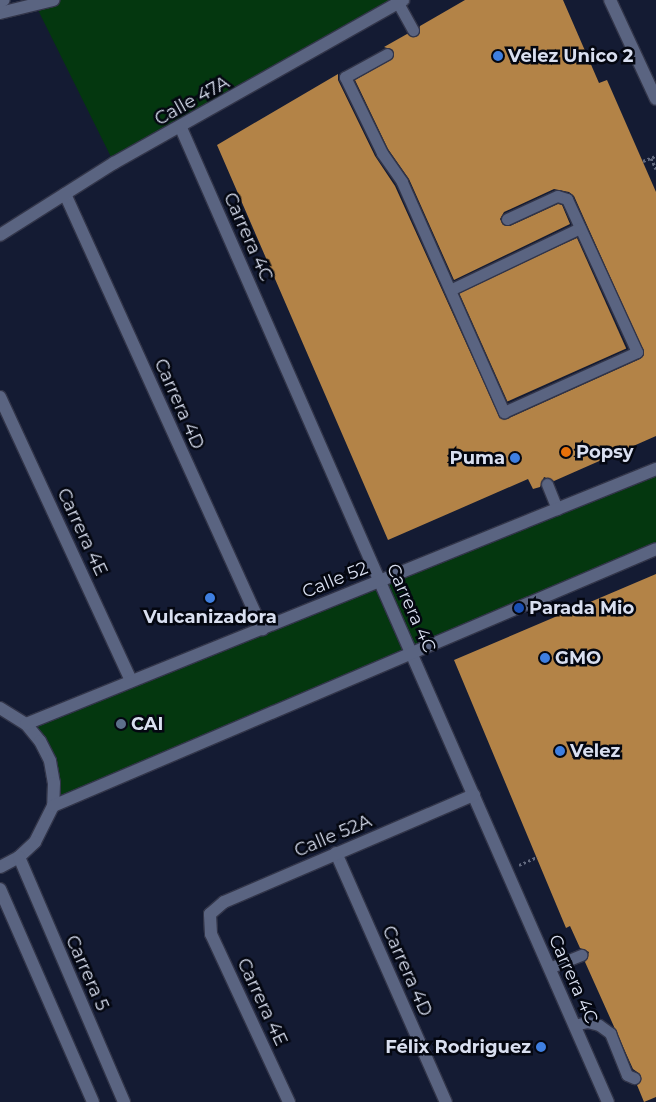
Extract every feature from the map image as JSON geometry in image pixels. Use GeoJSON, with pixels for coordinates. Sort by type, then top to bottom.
{"type":"FeatureCollection","features":[{"type":"Feature","properties":{"kind":"street"},"geometry":{"type":"LineString","coordinates":[[0,2],[4,0]]}},
{"type":"Feature","properties":{"kind":"street"},"geometry":{"type":"LineString","coordinates":[[0,13],[53,0]]}},
{"type":"Feature","properties":{"kind":"street"},"geometry":{"type":"LineString","coordinates":[[610,0],[656,99]]}},
{"type":"Feature","properties":{"kind":"street","name":"Calle 47A"},"geometry":{"type":"LineString","coordinates":[[0,235],[114,163],[181,128],[400,1]]}},
{"type":"Feature","properties":{"kind":"street","name":"Carrera 4C"},"geometry":{"type":"LineString","coordinates":[[181,128],[608,1102]]}},
{"type":"Feature","properties":{"kind":"street","name":"Carrera 4D"},"geometry":{"type":"LineString","coordinates":[[65,194],[262,629]]}},
{"type":"Feature","properties":{"kind":"street","name":"Carrera 4E"},"geometry":{"type":"LineString","coordinates":[[0,397],[132,681]]}},
{"type":"Feature","properties":{"kind":"street","name":"Calle 52"},"geometry":{"type":"LineString","coordinates":[[26,724],[656,469]]}},
{"type":"Feature","properties":{"kind":"street"},"geometry":{"type":"LineString","coordinates":[[53,806],[412,655],[656,549]]}},
{"type":"Feature","properties":{"kind":"street"},"geometry":{"type":"LineString","coordinates":[[0,708],[26,724],[40,741],[50,761],[53,806],[35,842],[19,857],[0,867]]}},
{"type":"Feature","properties":{"kind":"street","name":"Calle 52A"},"geometry":{"type":"LineString","coordinates":[[210,914],[224,902],[474,795]]}},
{"type":"Feature","properties":{"kind":"street","name":"Carrera 4D"},"geometry":{"type":"LineString","coordinates":[[336,853],[446,1102]]}},
{"type":"Feature","properties":{"kind":"street","name":"Carrera 5"},"geometry":{"type":"LineString","coordinates":[[19,857],[124,1102]]}},
{"type":"Feature","properties":{"kind":"street"},"geometry":{"type":"LineString","coordinates":[[0,889],[93,1102]]}},
{"type":"Feature","properties":{"kind":"street","name":"Carrera 4E"},"geometry":{"type":"LineString","coordinates":[[210,914],[212,934],[289,1102]]}},
{"type":"Feature","properties":{"kind":"lane"},"geometry":{"type":"LineString","coordinates":[[400,1],[413,30]]}},
{"type":"Feature","properties":{"kind":"lane"},"geometry":{"type":"LineString","coordinates":[[387,54],[345,77],[382,154],[402,182],[504,412],[637,352],[580,228],[563,196],[507,219]]}},
{"type":"Feature","properties":{"kind":"lane"},"geometry":{"type":"LineString","coordinates":[[450,290],[580,228]]}},
{"type":"Feature","properties":{"kind":"lane"},"geometry":{"type":"LineString","coordinates":[[547,484],[557,509]]}},
{"type":"Feature","properties":{"kind":"lane"},"geometry":{"type":"LineString","coordinates":[[549,968],[582,955]]}},
{"type":"Feature","properties":{"kind":"lane"},"geometry":{"type":"LineString","coordinates":[[574,1025],[587,1022],[599,1025],[610,1033],[627,1075],[634,1078]]}},
{"type":"Feature","properties":{"kind":"path"},"geometry":{"type":"LineString","coordinates":[[643,162],[656,156]]}},
{"type":"Feature","properties":{"kind":"path"},"geometry":{"type":"LineString","coordinates":[[651,158],[656,169]]}},
{"type":"Feature","properties":{"kind":"green space"},"geometry":{"type":"Polygon","coordinates":[[[53,0],[403,0],[114,163],[36,6],[53,0]]]}},
{"type":"Feature","properties":{"kind":"green space"},"geometry":{"type":"Polygon","coordinates":[[[656,469],[656,549],[53,806],[54,783],[26,724],[656,469]]]}},
{"type":"Feature","properties":{"kind":"building"},"geometry":{"type":"Polygon","coordinates":[[[465,0],[563,0],[599,83],[607,80],[656,192],[656,436],[554,481],[544,477],[540,487],[533,489],[528,479],[388,540],[217,145],[338,74],[338,80],[375,156],[395,186],[500,418],[507,419],[640,359],[644,353],[574,196],[569,192],[554,189],[504,212],[500,219],[503,225],[510,226],[558,204],[562,205],[570,224],[454,280],[409,179],[388,149],[355,80],[393,58],[393,50],[384,47],[407,34],[417,36],[420,26],[465,0]]]}},
{"type":"Feature","properties":{"kind":"building"},"geometry":{"type":"Polygon","coordinates":[[[577,238],[626,349],[507,401],[458,291],[577,238]]]}},
{"type":"Feature","properties":{"kind":"building"},"geometry":{"type":"Polygon","coordinates":[[[656,574],[656,1097],[644,1102],[637,1085],[641,1080],[640,1074],[633,1069],[585,962],[589,952],[580,948],[570,926],[566,928],[454,660],[656,574]]]}},
{"type":"Feature","properties":{"kind":"place","name":"Velez Unico 2"},"geometry":{"type":"Point","coordinates":[498,56]}},
{"type":"Feature","properties":{"kind":"place","name":"Popsy"},"geometry":{"type":"Point","coordinates":[566,452]}},
{"type":"Feature","properties":{"kind":"place","name":"Puma"},"geometry":{"type":"Point","coordinates":[515,458]}},
{"type":"Feature","properties":{"kind":"place","name":"Vulcanizadora"},"geometry":{"type":"Point","coordinates":[210,598]}},
{"type":"Feature","properties":{"kind":"place","name":"Parada Mio"},"geometry":{"type":"Point","coordinates":[519,608]}},
{"type":"Feature","properties":{"kind":"place","name":"GMO"},"geometry":{"type":"Point","coordinates":[545,658]}},
{"type":"Feature","properties":{"kind":"place","name":"CAI"},"geometry":{"type":"Point","coordinates":[121,724]}},
{"type":"Feature","properties":{"kind":"place","name":"Velez"},"geometry":{"type":"Point","coordinates":[560,751]}},
{"type":"Feature","properties":{"kind":"place","name":"Félix Rodriguez"},"geometry":{"type":"Point","coordinates":[541,1047]}}]}
